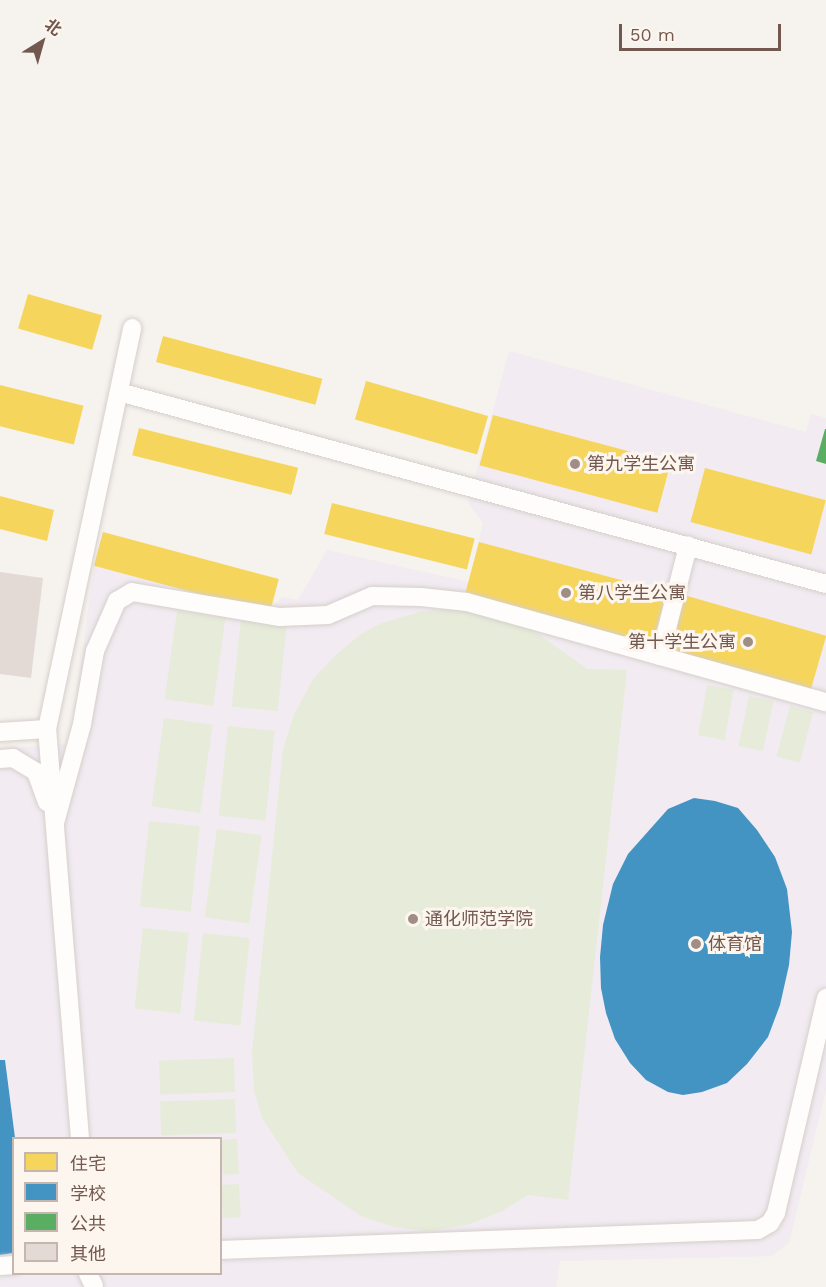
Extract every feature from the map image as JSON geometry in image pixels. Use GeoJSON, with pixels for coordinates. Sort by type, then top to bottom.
{"type":"FeatureCollection","features":[{"type":"Feature","properties":{"kind":"street"},"geometry":{"type":"LineString","coordinates":[[80,1137],[47,729],[132,328]]}},
{"type":"Feature","properties":{"kind":"street"},"geometry":{"type":"LineString","coordinates":[[119,392],[826,584]]}},
{"type":"Feature","properties":{"kind":"street"},"geometry":{"type":"LineString","coordinates":[[660,656],[688,546]]}},
{"type":"Feature","properties":{"kind":"street"},"geometry":{"type":"LineString","coordinates":[[55,823],[82,724],[95,651],[117,601],[132,592],[280,617],[328,615],[372,596],[421,597],[467,602],[826,702]]}},
{"type":"Feature","properties":{"kind":"street"},"geometry":{"type":"LineString","coordinates":[[0,732],[47,729]]}},
{"type":"Feature","properties":{"kind":"street"},"geometry":{"type":"LineString","coordinates":[[0,759],[13,758],[36,772],[55,823]]}},
{"type":"Feature","properties":{"kind":"street"},"geometry":{"type":"LineString","coordinates":[[222,1250],[758,1230],[770,1223],[776,1213],[826,998]]}},
{"type":"Feature","properties":{"kind":"shaded area","name":"通化师范学院"},"geometry":{"type":"Polygon","coordinates":[[[509,351],[806,432],[811,414],[826,418],[826,1090],[789,1243],[772,1256],[560,1261],[556,1287],[0,1287],[0,749],[70,744],[94,566],[270,611],[282,597],[298,600],[327,550],[469,582],[483,523],[468,503],[509,351]]]}},
{"type":"Feature","properties":{"kind":"green space"},"geometry":{"type":"Polygon","coordinates":[[[451,609],[486,613],[523,623],[587,669],[627,670],[568,1200],[528,1195],[502,1211],[470,1224],[429,1231],[394,1227],[361,1216],[298,1173],[262,1118],[254,1090],[252,1053],[283,749],[294,715],[313,679],[338,653],[361,634],[382,623],[419,612],[451,609]]]}},
{"type":"Feature","properties":{"kind":"green space"},"geometry":{"type":"Polygon","coordinates":[[[177,611],[226,618],[213,706],[165,699],[177,611]]]}},
{"type":"Feature","properties":{"kind":"green space"},"geometry":{"type":"Polygon","coordinates":[[[241,619],[287,624],[278,711],[232,707],[241,619]]]}},
{"type":"Feature","properties":{"kind":"green space"},"geometry":{"type":"Polygon","coordinates":[[[707,685],[734,690],[725,740],[698,735],[707,685]]]}},
{"type":"Feature","properties":{"kind":"green space"},"geometry":{"type":"Polygon","coordinates":[[[749,696],[773,701],[763,751],[738,746],[749,696]]]}},
{"type":"Feature","properties":{"kind":"green space"},"geometry":{"type":"Polygon","coordinates":[[[790,706],[813,712],[800,762],[777,756],[790,706]]]}},
{"type":"Feature","properties":{"kind":"green space"},"geometry":{"type":"Polygon","coordinates":[[[164,718],[213,725],[200,813],[152,806],[164,718]]]}},
{"type":"Feature","properties":{"kind":"green space"},"geometry":{"type":"Polygon","coordinates":[[[228,726],[275,731],[265,820],[219,816],[228,726]]]}},
{"type":"Feature","properties":{"kind":"green space"},"geometry":{"type":"Polygon","coordinates":[[[149,821],[200,826],[191,912],[140,907],[149,821]]]}},
{"type":"Feature","properties":{"kind":"green space"},"geometry":{"type":"Polygon","coordinates":[[[217,829],[262,835],[249,923],[205,917],[217,829]]]}},
{"type":"Feature","properties":{"kind":"green space"},"geometry":{"type":"Polygon","coordinates":[[[143,928],[189,933],[180,1013],[135,1009],[143,928]]]}},
{"type":"Feature","properties":{"kind":"green space"},"geometry":{"type":"Polygon","coordinates":[[[203,933],[250,938],[241,1025],[194,1021],[203,933]]]}},
{"type":"Feature","properties":{"kind":"green space"},"geometry":{"type":"Polygon","coordinates":[[[234,1058],[235,1092],[160,1095],[159,1061],[234,1058]]]}},
{"type":"Feature","properties":{"kind":"green space"},"geometry":{"type":"Polygon","coordinates":[[[235,1099],[236,1133],[161,1136],[160,1102],[235,1099]]]}},
{"type":"Feature","properties":{"kind":"green space"},"geometry":{"type":"Polygon","coordinates":[[[237,1139],[239,1174],[223,1175],[222,1140],[237,1139]]]}},
{"type":"Feature","properties":{"kind":"green space"},"geometry":{"type":"Polygon","coordinates":[[[239,1184],[241,1217],[223,1218],[222,1185],[239,1184]]]}},
{"type":"Feature","properties":{"kind":"building: 住宅"},"geometry":{"type":"Polygon","coordinates":[[[28,294],[102,315],[92,350],[18,329],[28,294]]]}},
{"type":"Feature","properties":{"kind":"building: 住宅"},"geometry":{"type":"Polygon","coordinates":[[[163,336],[322,379],[315,405],[156,362],[163,336]]]}},
{"type":"Feature","properties":{"kind":"building: 住宅"},"geometry":{"type":"Polygon","coordinates":[[[366,381],[488,416],[477,454],[355,419],[366,381]]]}},
{"type":"Feature","properties":{"kind":"building: 住宅"},"geometry":{"type":"Polygon","coordinates":[[[0,385],[83,406],[74,445],[0,426],[0,385]]]}},
{"type":"Feature","properties":{"kind":"building: 住宅","name":"第九学生公寓"},"geometry":{"type":"Polygon","coordinates":[[[493,415],[671,463],[657,513],[480,465],[493,415]]]}},
{"type":"Feature","properties":{"kind":"building: 住宅"},"geometry":{"type":"Polygon","coordinates":[[[139,428],[298,468],[291,495],[132,455],[139,428]]]}},
{"type":"Feature","properties":{"kind":"building: 住宅"},"geometry":{"type":"Polygon","coordinates":[[[705,468],[826,500],[811,554],[691,522],[705,468]]]}},
{"type":"Feature","properties":{"kind":"building: 住宅"},"geometry":{"type":"Polygon","coordinates":[[[0,496],[54,510],[47,541],[0,529],[0,496]]]}},
{"type":"Feature","properties":{"kind":"building: 住宅"},"geometry":{"type":"Polygon","coordinates":[[[332,503],[475,539],[467,570],[324,534],[332,503]]]}},
{"type":"Feature","properties":{"kind":"building: 住宅"},"geometry":{"type":"Polygon","coordinates":[[[103,532],[279,579],[270,613],[94,566],[103,532]]]}},
{"type":"Feature","properties":{"kind":"building: 住宅","name":"第八学生公寓"},"geometry":{"type":"Polygon","coordinates":[[[479,542],[666,592],[652,645],[465,595],[479,542]]]}},
{"type":"Feature","properties":{"kind":"building: 住宅","name":"第十学生公寓"},"geometry":{"type":"Polygon","coordinates":[[[684,595],[826,636],[811,690],[669,649],[684,595]]]}},
{"type":"Feature","properties":{"kind":"building: 学校","name":"体育馆"},"geometry":{"type":"Polygon","coordinates":[[[694,798],[738,808],[757,830],[775,857],[787,889],[792,932],[789,965],[780,1005],[768,1037],[747,1064],[727,1083],[702,1092],[683,1095],[668,1092],[646,1080],[630,1063],[615,1039],[601,988],[600,957],[603,925],[613,884],[628,854],[668,809],[694,798]]]}},
{"type":"Feature","properties":{"kind":"building: 学校"},"geometry":{"type":"Polygon","coordinates":[[[0,1060],[5,1060],[15,1137],[12,1137],[12,1253],[0,1255],[0,1060]]]}},
{"type":"Feature","properties":{"kind":"building: 公共"},"geometry":{"type":"Polygon","coordinates":[[[826,429],[826,464],[816,461],[826,429]]]}},
{"type":"Feature","properties":{"kind":"building: 其他"},"geometry":{"type":"Polygon","coordinates":[[[0,572],[43,578],[31,678],[0,674],[0,572]]]}},
{"type":"Feature","properties":{"kind":"place","name":"第九学生公寓"},"geometry":{"type":"Point","coordinates":[575,464]}},
{"type":"Feature","properties":{"kind":"place","name":"第八学生公寓"},"geometry":{"type":"Point","coordinates":[566,593]}},
{"type":"Feature","properties":{"kind":"place","name":"第十学生公寓"},"geometry":{"type":"Point","coordinates":[748,642]}},
{"type":"Feature","properties":{"kind":"place","name":"通化师范学院"},"geometry":{"type":"Point","coordinates":[413,919]}},
{"type":"Feature","properties":{"kind":"place","name":"体育馆"},"geometry":{"type":"Point","coordinates":[696,944]}}]}
